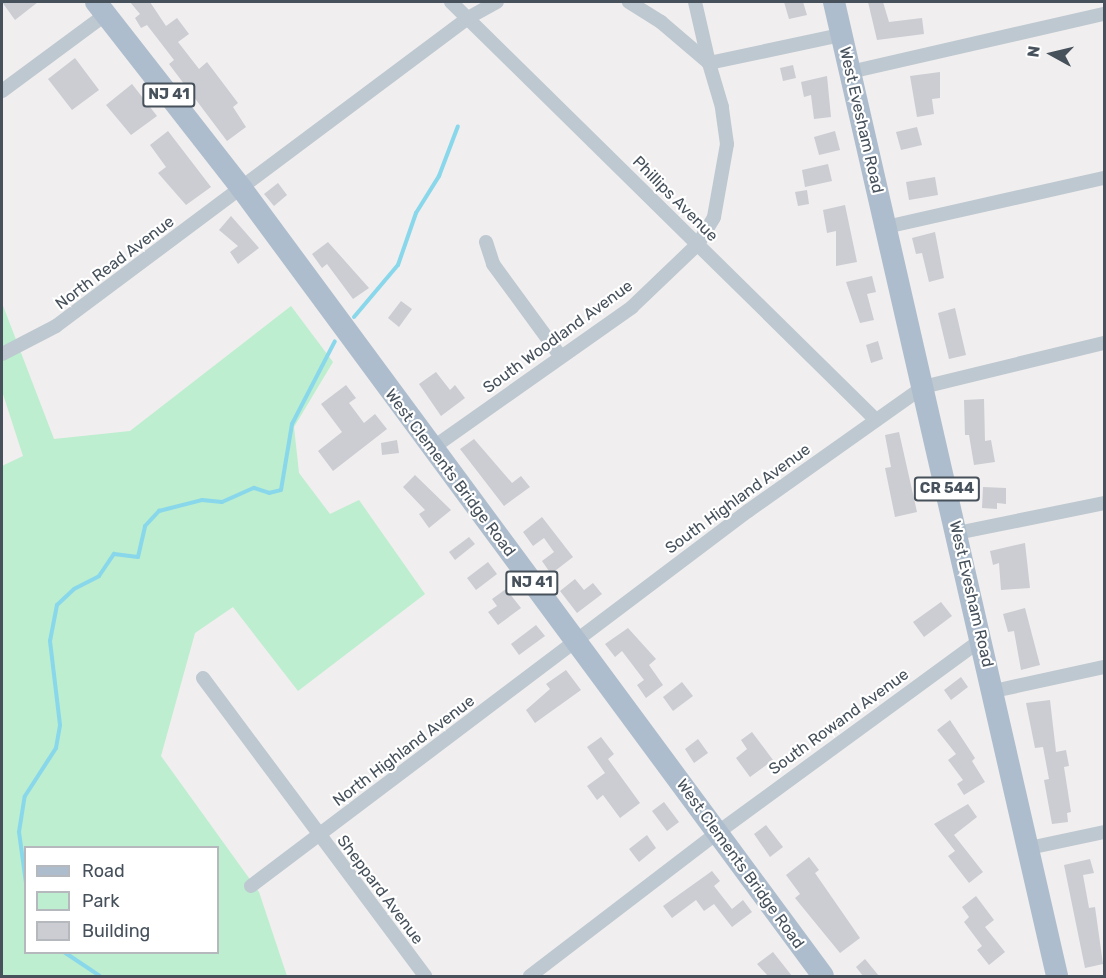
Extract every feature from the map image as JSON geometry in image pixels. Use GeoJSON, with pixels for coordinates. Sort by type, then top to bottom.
{"type":"FeatureCollection","features":[{"type":"Feature","properties":{"kind":"main road","name":"West Evesham Road"},"geometry":{"type":"LineString","coordinates":[[834,2],[994,691],[1057,976]]}},
{"type":"Feature","properties":{"kind":"main road","name":"West Clements Bridge Road"},"geometry":{"type":"LineString","coordinates":[[101,8],[242,189],[431,449],[823,976]]}},
{"type":"Feature","properties":{"kind":"street","name":"Phillips Avenue"},"geometry":{"type":"LineString","coordinates":[[451,2],[876,420]]}},
{"type":"Feature","properties":{"kind":"street","name":"North Read Avenue"},"geometry":{"type":"LineString","coordinates":[[2,354],[56,326],[468,18],[496,2]]}},
{"type":"Feature","properties":{"kind":"street"},"geometry":{"type":"LineString","coordinates":[[629,2],[661,22],[709,63],[841,35]]}},
{"type":"Feature","properties":{"kind":"street","name":"South Woodland Avenue"},"geometry":{"type":"LineString","coordinates":[[431,449],[632,307],[698,244],[714,217],[727,144],[722,107],[695,2]]}},
{"type":"Feature","properties":{"kind":"street"},"geometry":{"type":"LineString","coordinates":[[2,91],[101,8]]}},
{"type":"Feature","properties":{"kind":"street"},"geometry":{"type":"LineString","coordinates":[[850,72],[1104,14]]}},
{"type":"Feature","properties":{"kind":"street"},"geometry":{"type":"LineString","coordinates":[[886,227],[1104,178]]}},
{"type":"Feature","properties":{"kind":"street"},"geometry":{"type":"LineString","coordinates":[[486,242],[493,264],[561,357]]}},
{"type":"Feature","properties":{"kind":"street"},"geometry":{"type":"LineString","coordinates":[[923,387],[1104,343]]}},
{"type":"Feature","properties":{"kind":"street","name":"South Highland Avenue"},"geometry":{"type":"LineString","coordinates":[[575,640],[923,387]]}},
{"type":"Feature","properties":{"kind":"street"},"geometry":{"type":"LineString","coordinates":[[957,532],[1104,503]]}},
{"type":"Feature","properties":{"kind":"street","name":"South Rowand Avenue"},"geometry":{"type":"LineString","coordinates":[[530,976],[717,833],[982,639]]}},
{"type":"Feature","properties":{"kind":"street","name":"North Highland Avenue"},"geometry":{"type":"LineString","coordinates":[[251,886],[543,669],[575,640]]}},
{"type":"Feature","properties":{"kind":"street"},"geometry":{"type":"LineString","coordinates":[[994,691],[1104,667]]}},
{"type":"Feature","properties":{"kind":"street","name":"Sheppard Avenue"},"geometry":{"type":"LineString","coordinates":[[202,678],[425,976]]}},
{"type":"Feature","properties":{"kind":"street"},"geometry":{"type":"LineString","coordinates":[[1029,849],[1104,832]]}},
{"type":"Feature","properties":{"kind":"green space"},"geometry":{"type":"Polygon","coordinates":[[[2,303],[54,439],[130,431],[291,306],[333,362],[294,427],[299,473],[330,514],[359,500],[425,594],[298,691],[233,607],[195,633],[161,756],[259,892],[287,976],[2,976],[2,466],[23,456],[2,391],[2,303]]]}},
{"type":"Feature","properties":{"kind":"building"},"geometry":{"type":"Polygon","coordinates":[[[2,2],[38,2],[15,20],[2,2]]]}},
{"type":"Feature","properties":{"kind":"building"},"geometry":{"type":"Polygon","coordinates":[[[130,2],[150,2],[166,26],[177,18],[189,34],[178,42],[199,69],[207,62],[238,103],[233,107],[246,127],[227,141],[169,64],[174,60],[147,25],[141,28],[135,18],[140,14],[130,2]]]}},
{"type":"Feature","properties":{"kind":"building"},"geometry":{"type":"Polygon","coordinates":[[[784,2],[803,2],[807,15],[789,19],[784,2]]]}},
{"type":"Feature","properties":{"kind":"building"},"geometry":{"type":"Polygon","coordinates":[[[868,2],[883,2],[889,22],[922,18],[924,34],[877,40],[868,2]]]}},
{"type":"Feature","properties":{"kind":"building"},"geometry":{"type":"Polygon","coordinates":[[[75,58],[99,90],[72,110],[48,79],[75,58]]]}},
{"type":"Feature","properties":{"kind":"building"},"geometry":{"type":"Polygon","coordinates":[[[793,65],[796,78],[783,81],[780,68],[793,65]]]}},
{"type":"Feature","properties":{"kind":"building"},"geometry":{"type":"Polygon","coordinates":[[[940,72],[940,98],[932,99],[934,114],[917,117],[910,76],[940,72]]]}},
{"type":"Feature","properties":{"kind":"building"},"geometry":{"type":"Polygon","coordinates":[[[827,76],[831,117],[814,119],[811,95],[804,97],[801,82],[827,76]]]}},
{"type":"Feature","properties":{"kind":"building"},"geometry":{"type":"Polygon","coordinates":[[[132,84],[157,116],[131,135],[106,105],[132,84]]]}},
{"type":"Feature","properties":{"kind":"building"},"geometry":{"type":"Polygon","coordinates":[[[917,127],[922,145],[901,150],[896,132],[917,127]]]}},
{"type":"Feature","properties":{"kind":"building"},"geometry":{"type":"Polygon","coordinates":[[[168,131],[211,187],[186,205],[158,173],[166,167],[150,145],[168,131]]]}},
{"type":"Feature","properties":{"kind":"building"},"geometry":{"type":"Polygon","coordinates":[[[835,131],[840,150],[819,155],[814,137],[835,131]]]}},
{"type":"Feature","properties":{"kind":"building"},"geometry":{"type":"Polygon","coordinates":[[[828,164],[832,181],[805,187],[802,170],[828,164]]]}},
{"type":"Feature","properties":{"kind":"building"},"geometry":{"type":"Polygon","coordinates":[[[935,177],[938,195],[909,200],[906,182],[935,177]]]}},
{"type":"Feature","properties":{"kind":"building"},"geometry":{"type":"Polygon","coordinates":[[[278,183],[287,195],[274,206],[264,194],[278,183]]]}},
{"type":"Feature","properties":{"kind":"building"},"geometry":{"type":"Polygon","coordinates":[[[807,190],[809,204],[798,206],[795,192],[807,190]]]}},
{"type":"Feature","properties":{"kind":"building"},"geometry":{"type":"Polygon","coordinates":[[[845,205],[857,262],[836,266],[836,231],[827,233],[823,210],[845,205]]]}},
{"type":"Feature","properties":{"kind":"building"},"geometry":{"type":"Polygon","coordinates":[[[231,216],[259,248],[238,264],[230,252],[238,246],[219,230],[231,216]]]}},
{"type":"Feature","properties":{"kind":"building"},"geometry":{"type":"Polygon","coordinates":[[[935,232],[944,278],[929,282],[922,253],[916,254],[912,238],[935,232]]]}},
{"type":"Feature","properties":{"kind":"building"},"geometry":{"type":"Polygon","coordinates":[[[328,242],[369,288],[353,299],[327,264],[322,268],[312,254],[328,242]]]}},
{"type":"Feature","properties":{"kind":"building"},"geometry":{"type":"Polygon","coordinates":[[[872,276],[876,292],[867,294],[874,320],[860,323],[846,282],[872,276]]]}},
{"type":"Feature","properties":{"kind":"building"},"geometry":{"type":"Polygon","coordinates":[[[401,301],[412,309],[399,327],[388,318],[401,301]]]}},
{"type":"Feature","properties":{"kind":"building"},"geometry":{"type":"Polygon","coordinates":[[[955,308],[966,355],[949,359],[938,313],[955,308]]]}},
{"type":"Feature","properties":{"kind":"building"},"geometry":{"type":"Polygon","coordinates":[[[878,341],[883,359],[871,363],[866,345],[878,341]]]}},
{"type":"Feature","properties":{"kind":"building"},"geometry":{"type":"Polygon","coordinates":[[[436,372],[450,390],[455,385],[465,398],[441,416],[419,384],[436,372]]]}},
{"type":"Feature","properties":{"kind":"building"},"geometry":{"type":"Polygon","coordinates":[[[346,385],[356,398],[349,403],[364,423],[375,414],[387,429],[333,471],[318,451],[342,432],[321,404],[346,385]]]}},
{"type":"Feature","properties":{"kind":"building"},"geometry":{"type":"Polygon","coordinates":[[[984,399],[985,441],[991,440],[995,462],[974,465],[969,435],[965,435],[964,400],[984,399]]]}},
{"type":"Feature","properties":{"kind":"building"},"geometry":{"type":"Polygon","coordinates":[[[899,432],[917,512],[895,517],[885,468],[891,467],[885,435],[899,432]]]}},
{"type":"Feature","properties":{"kind":"building"},"geometry":{"type":"Polygon","coordinates":[[[474,439],[512,483],[521,476],[530,487],[504,506],[460,449],[474,439]]]}},
{"type":"Feature","properties":{"kind":"building"},"geometry":{"type":"Polygon","coordinates":[[[397,440],[399,453],[382,455],[381,443],[397,440]]]}},
{"type":"Feature","properties":{"kind":"building"},"geometry":{"type":"Polygon","coordinates":[[[415,475],[451,510],[429,528],[419,514],[425,510],[403,487],[415,475]]]}},
{"type":"Feature","properties":{"kind":"building"},"geometry":{"type":"Polygon","coordinates":[[[983,487],[1006,488],[1006,504],[997,503],[997,509],[982,508],[983,487]]]}},
{"type":"Feature","properties":{"kind":"building"},"geometry":{"type":"Polygon","coordinates":[[[542,517],[573,557],[551,574],[542,561],[554,552],[544,538],[533,546],[523,532],[542,517]]]}},
{"type":"Feature","properties":{"kind":"building"},"geometry":{"type":"Polygon","coordinates":[[[469,537],[475,544],[455,560],[449,552],[469,537]]]}},
{"type":"Feature","properties":{"kind":"building"},"geometry":{"type":"Polygon","coordinates":[[[1025,543],[1030,588],[1001,590],[999,563],[993,565],[990,551],[1025,543]]]}},
{"type":"Feature","properties":{"kind":"building"},"geometry":{"type":"Polygon","coordinates":[[[488,562],[497,574],[476,590],[467,578],[488,562]]]}},
{"type":"Feature","properties":{"kind":"building"},"geometry":{"type":"Polygon","coordinates":[[[575,579],[584,590],[593,583],[602,594],[577,613],[560,591],[575,579]]]}},
{"type":"Feature","properties":{"kind":"building"},"geometry":{"type":"Polygon","coordinates":[[[506,589],[521,608],[498,625],[488,612],[497,606],[492,599],[506,589]]]}},
{"type":"Feature","properties":{"kind":"building"},"geometry":{"type":"Polygon","coordinates":[[[941,602],[952,616],[924,637],[913,622],[941,602]]]}},
{"type":"Feature","properties":{"kind":"building"},"geometry":{"type":"Polygon","coordinates":[[[1025,608],[1040,665],[1021,670],[1014,631],[1008,632],[1003,614],[1025,608]]]}},
{"type":"Feature","properties":{"kind":"building"},"geometry":{"type":"Polygon","coordinates":[[[536,625],[545,636],[519,655],[511,644],[536,625]]]}},
{"type":"Feature","properties":{"kind":"building"},"geometry":{"type":"Polygon","coordinates":[[[628,628],[656,659],[649,665],[663,685],[646,698],[637,685],[644,680],[622,651],[615,657],[605,644],[628,628]]]}},
{"type":"Feature","properties":{"kind":"building"},"geometry":{"type":"Polygon","coordinates":[[[566,670],[581,690],[535,723],[526,710],[550,689],[546,684],[566,670]]]}},
{"type":"Feature","properties":{"kind":"building"},"geometry":{"type":"Polygon","coordinates":[[[961,677],[968,687],[951,700],[944,690],[961,677]]]}},
{"type":"Feature","properties":{"kind":"building"},"geometry":{"type":"Polygon","coordinates":[[[682,682],[693,696],[673,711],[663,697],[682,682]]]}},
{"type":"Feature","properties":{"kind":"building"},"geometry":{"type":"Polygon","coordinates":[[[1050,700],[1056,752],[1066,750],[1069,766],[1064,767],[1071,812],[1067,813],[1068,822],[1052,824],[1044,780],[1049,779],[1043,747],[1035,748],[1026,703],[1050,700]]]}},
{"type":"Feature","properties":{"kind":"building"},"geometry":{"type":"Polygon","coordinates":[[[950,720],[975,758],[972,761],[985,782],[964,795],[957,784],[963,780],[948,760],[956,754],[937,730],[950,720]]]}},
{"type":"Feature","properties":{"kind":"building"},"geometry":{"type":"Polygon","coordinates":[[[752,732],[773,760],[750,777],[736,758],[747,749],[741,740],[752,732]]]}},
{"type":"Feature","properties":{"kind":"building"},"geometry":{"type":"Polygon","coordinates":[[[601,737],[614,754],[608,759],[640,803],[620,818],[603,795],[597,800],[587,786],[605,773],[587,747],[601,737]]]}},
{"type":"Feature","properties":{"kind":"building"},"geometry":{"type":"Polygon","coordinates":[[[698,739],[708,753],[694,763],[685,749],[698,739]]]}},
{"type":"Feature","properties":{"kind":"building"},"geometry":{"type":"Polygon","coordinates":[[[664,802],[679,822],[667,831],[652,811],[664,802]]]}},
{"type":"Feature","properties":{"kind":"building"},"geometry":{"type":"Polygon","coordinates":[[[968,804],[977,817],[954,835],[983,872],[969,883],[948,856],[955,851],[934,824],[968,804]]]}},
{"type":"Feature","properties":{"kind":"building"},"geometry":{"type":"Polygon","coordinates":[[[766,825],[783,847],[770,857],[754,834],[766,825]]]}},
{"type":"Feature","properties":{"kind":"building"},"geometry":{"type":"Polygon","coordinates":[[[647,835],[656,848],[639,862],[629,849],[647,835]]]}},
{"type":"Feature","properties":{"kind":"building"},"geometry":{"type":"Polygon","coordinates":[[[809,857],[819,870],[815,873],[860,938],[840,953],[795,898],[800,894],[786,875],[809,857]]]}},
{"type":"Feature","properties":{"kind":"building"},"geometry":{"type":"Polygon","coordinates":[[[1090,859],[1094,873],[1083,875],[1089,908],[1095,907],[1103,964],[1085,968],[1064,865],[1090,859]]]}},
{"type":"Feature","properties":{"kind":"building"},"geometry":{"type":"Polygon","coordinates":[[[712,871],[720,881],[714,886],[732,909],[743,900],[752,912],[732,927],[714,904],[704,911],[696,900],[672,918],[663,906],[712,871]]]}},
{"type":"Feature","properties":{"kind":"building"},"geometry":{"type":"Polygon","coordinates":[[[976,896],[994,920],[985,927],[1005,952],[989,965],[977,950],[982,946],[964,922],[969,917],[962,907],[976,896]]]}},
{"type":"Feature","properties":{"kind":"building"},"geometry":{"type":"Polygon","coordinates":[[[773,952],[792,976],[768,976],[757,964],[773,952]]]}},
{"type":"Feature","properties":{"kind":"building"},"geometry":{"type":"Polygon","coordinates":[[[865,959],[879,976],[863,976],[856,967],[865,959]]]}},
{"type":"Feature","properties":{"kind":"waterway"},"geometry":{"type":"LineString","coordinates":[[354,317],[398,265],[416,213],[439,176],[458,126]]}},
{"type":"Feature","properties":{"kind":"waterway"},"geometry":{"type":"LineString","coordinates":[[24,868],[19,832],[25,796],[56,748],[60,725],[50,641],[57,605],[74,589],[99,576],[114,554],[138,557],[145,526],[159,511],[202,500],[222,502],[254,488],[269,493],[281,490],[292,424],[335,341]]}},
{"type":"Feature","properties":{"kind":"waterway"},"geometry":{"type":"LineString","coordinates":[[67,954],[100,976]]}}]}
